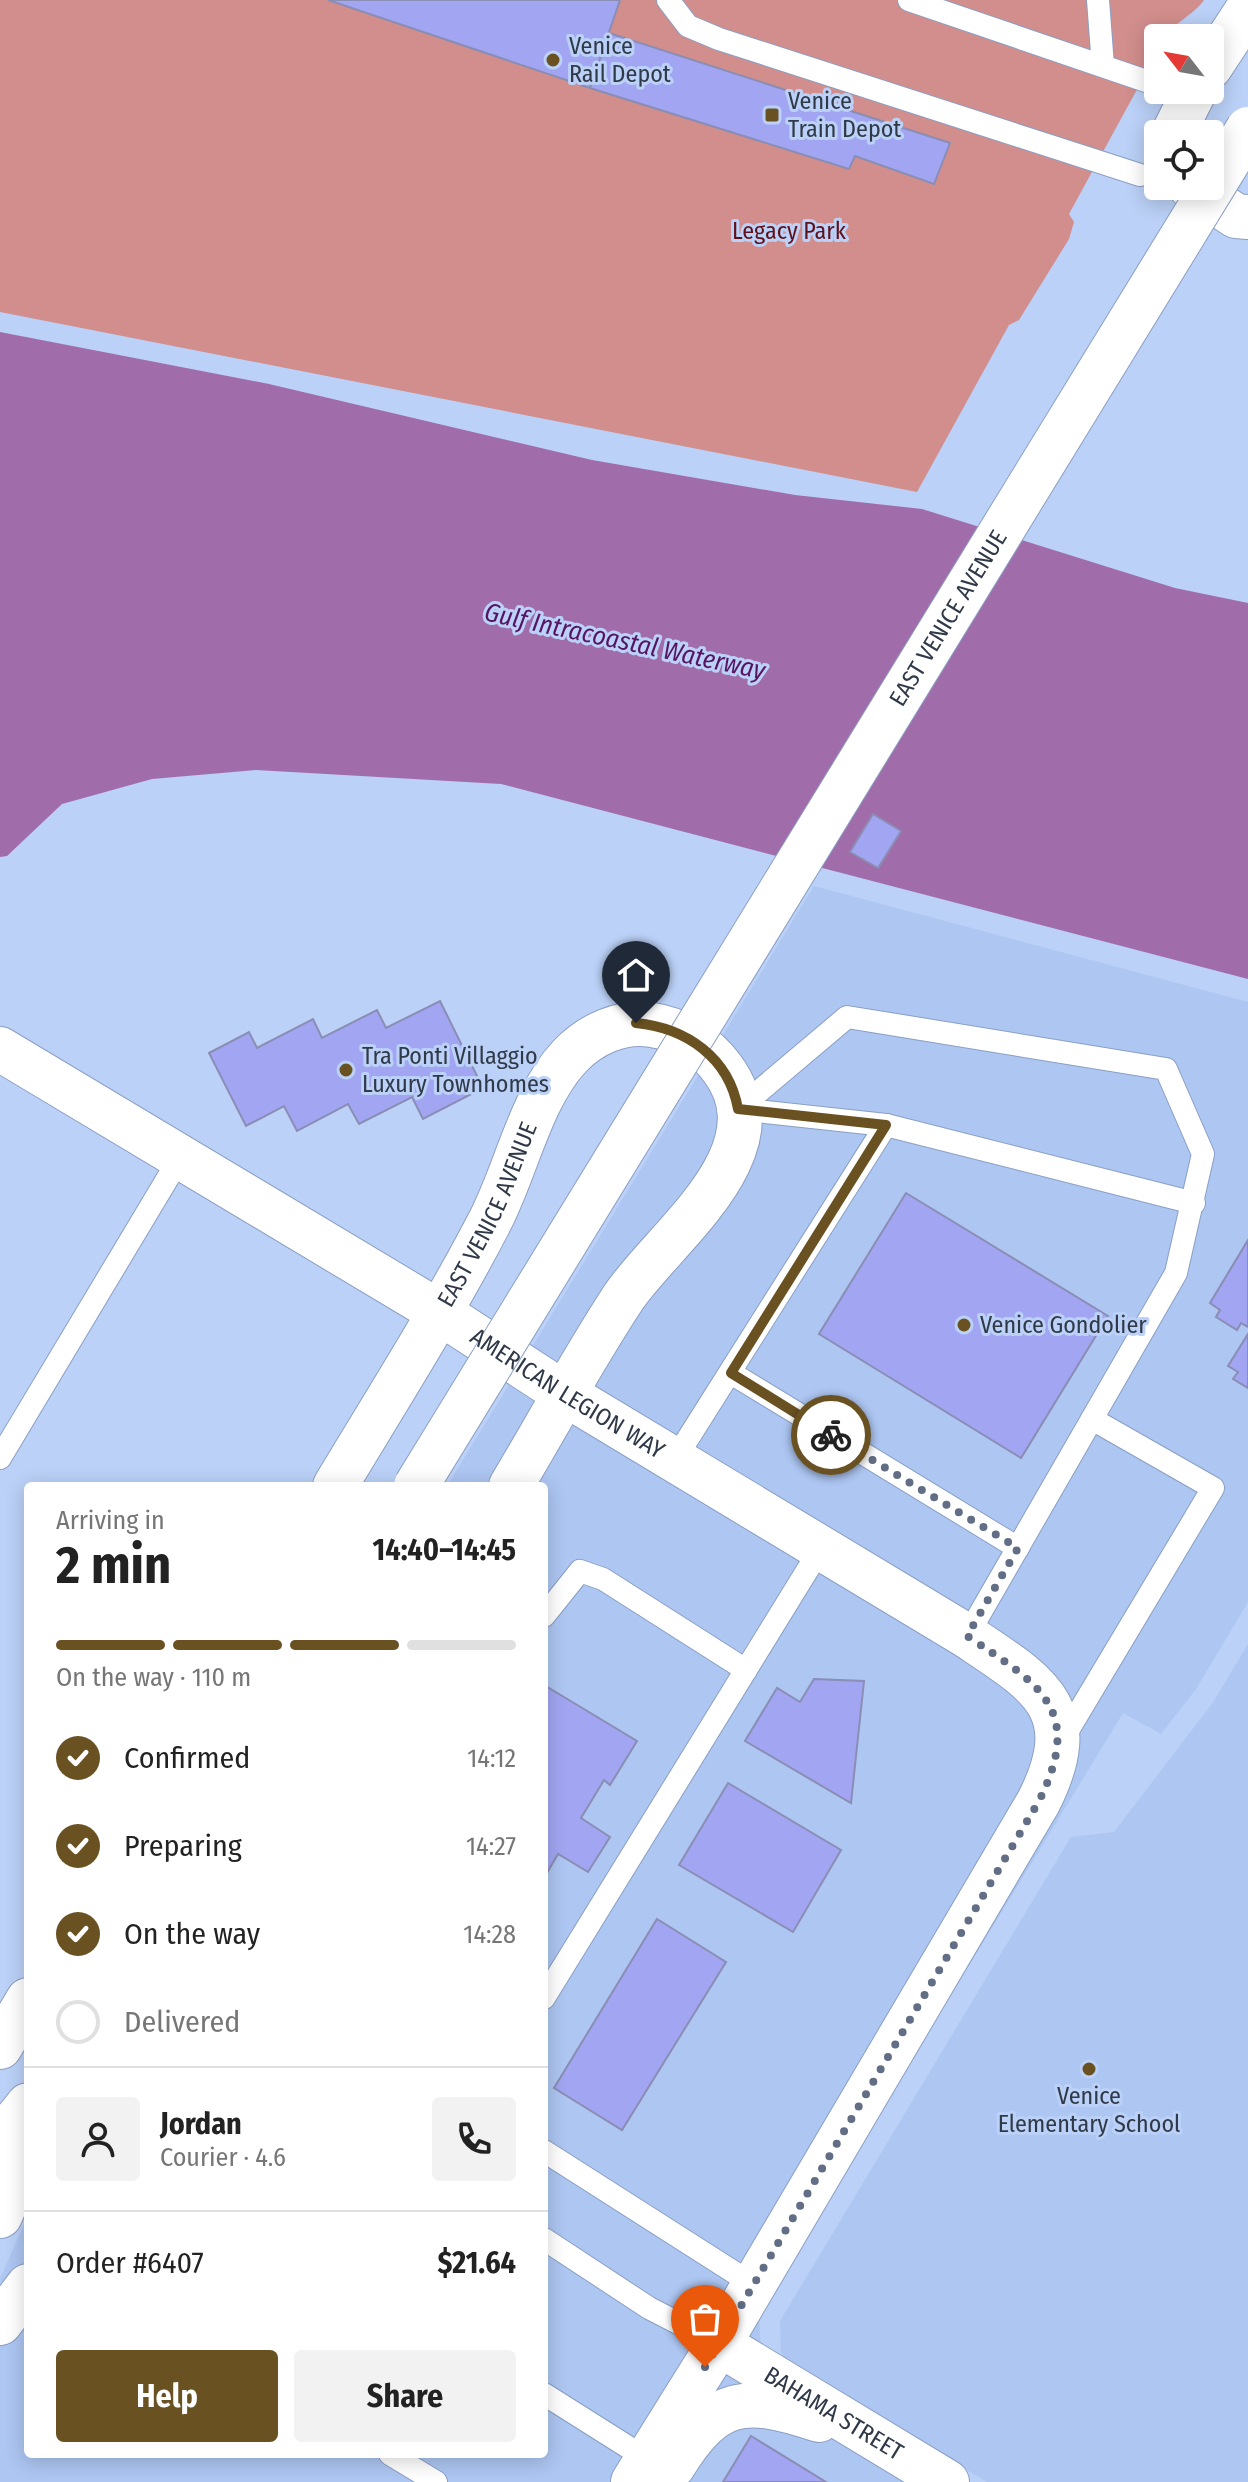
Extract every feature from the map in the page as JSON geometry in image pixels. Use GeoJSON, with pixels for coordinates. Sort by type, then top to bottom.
{"type":"FeatureCollection","features":[{"type":"Feature","properties":{"kind":"street"},"geometry":{"type":"LineString","coordinates":[[1224,41],[1248,9]]}},
{"type":"Feature","properties":{"kind":"street","name":"EAST VENICE AVENUE"},"geometry":{"type":"LineString","coordinates":[[418,1482],[1248,129]]}},
{"type":"Feature","properties":{"kind":"street"},"geometry":{"type":"LineString","coordinates":[[1211,200],[1236,216],[1248,217]]}},
{"type":"Feature","properties":{"kind":"street","name":"EAST VENICE AVENUE"},"geometry":{"type":"LineString","coordinates":[[337,1482],[439,1312],[506,1188],[544,1095],[560,1068],[580,1047],[624,1025],[650,1025],[677,1032],[719,1064],[732,1083],[738,1109],[735,1146],[717,1187],[634,1282],[513,1482]]}},
{"type":"Feature","properties":{"kind":"street","name":"AMERICAN LEGION WAY"},"geometry":{"type":"LineString","coordinates":[[0,1049],[439,1312],[565,1394],[967,1636],[1022,1673],[1037,1689],[1057,1725],[1060,1743]]}},
{"type":"Feature","properties":{"kind":"street"},"geometry":{"type":"LineString","coordinates":[[648,2474],[719,2344],[1039,1801],[1052,1776],[1060,1743]]}},
{"type":"Feature","properties":{"kind":"street"},"geometry":{"type":"LineString","coordinates":[[0,2047],[24,2007]]}},
{"type":"Feature","properties":{"kind":"street"},"geometry":{"type":"LineString","coordinates":[[0,2140],[24,2110]]}},
{"type":"Feature","properties":{"kind":"street"},"geometry":{"type":"LineString","coordinates":[[0,2216],[24,2161]]}},
{"type":"Feature","properties":{"kind":"street"},"geometry":{"type":"LineString","coordinates":[[0,2323],[24,2291]]}},
{"type":"Feature","properties":{"kind":"street","name":"BAHAMA STREET"},"geometry":{"type":"LineString","coordinates":[[719,2344],[947,2482]]}},
{"type":"Feature","properties":{"kind":"street"},"geometry":{"type":"LineString","coordinates":[[648,2474],[707,2419],[727,2410],[779,2407],[871,2437]]}},
{"type":"Feature","properties":{"kind":"lane"},"geometry":{"type":"LineString","coordinates":[[668,0],[688,26],[719,39],[1140,175]]}},
{"type":"Feature","properties":{"kind":"lane"},"geometry":{"type":"LineString","coordinates":[[909,0],[1144,80]]}},
{"type":"Feature","properties":{"kind":"lane"},"geometry":{"type":"LineString","coordinates":[[1098,0],[1103,66]]}},
{"type":"Feature","properties":{"kind":"lane"},"geometry":{"type":"LineString","coordinates":[[738,1109],[847,1017],[1166,1069],[1203,1154],[1176,1273],[967,1636]]}},
{"type":"Feature","properties":{"kind":"lane"},"geometry":{"type":"LineString","coordinates":[[738,1109],[886,1125],[1194,1203]]}},
{"type":"Feature","properties":{"kind":"lane"},"geometry":{"type":"LineString","coordinates":[[675,1459],[886,1125]]}},
{"type":"Feature","properties":{"kind":"lane"},"geometry":{"type":"LineString","coordinates":[[0,1458],[181,1156]]}},
{"type":"Feature","properties":{"kind":"lane"},"geometry":{"type":"LineString","coordinates":[[731,1373],[1018,1548]]}},
{"type":"Feature","properties":{"kind":"lane"},"geometry":{"type":"LineString","coordinates":[[1060,1743],[1213,1488],[1092,1419]]}},
{"type":"Feature","properties":{"kind":"lane"},"geometry":{"type":"LineString","coordinates":[[548,1992],[821,1548]]}},
{"type":"Feature","properties":{"kind":"lane"},"geometry":{"type":"LineString","coordinates":[[548,1611],[580,1571],[603,1579],[746,1670]]}},
{"type":"Feature","properties":{"kind":"lane"},"geometry":{"type":"LineString","coordinates":[[548,2154],[754,2285]]}},
{"type":"Feature","properties":{"kind":"lane"},"geometry":{"type":"LineString","coordinates":[[548,2242],[649,2308],[719,2344]]}},
{"type":"Feature","properties":{"kind":"lane"},"geometry":{"type":"LineString","coordinates":[[548,2397],[648,2474]]}},
{"type":"Feature","properties":{"kind":"lane"},"geometry":{"type":"LineString","coordinates":[[397,2458],[436,2482]]}},
{"type":"Feature","properties":{"kind":"shaded area"},"geometry":{"type":"Polygon","coordinates":[[[814,886],[1248,1002],[1248,1602],[1196,1689],[1161,1734],[1123,1713],[770,2292],[759,2317],[761,2356],[949,2482],[0,2482],[0,2279],[24,2224],[24,2458],[548,2458],[548,1482],[449,1482],[814,886]]]}},
{"type":"Feature","properties":{"kind":"shaded area","name":"Venice Elementary School"},"geometry":{"type":"Polygon","coordinates":[[[1248,1644],[1248,2482],[987,2482],[788,2364],[781,2352],[780,2321],[1071,1837],[1114,1832],[1214,1701],[1248,1644]]]}},
{"type":"Feature","properties":{"kind":"green space","name":"Legacy Park"},"geometry":{"type":"Polygon","coordinates":[[[0,0],[1204,0],[1178,24],[1144,24],[1144,77],[1069,214],[1074,222],[1069,239],[1019,320],[1009,325],[917,492],[0,312],[0,0]]]}},
{"type":"Feature","properties":{"kind":"water","name":"Gulf Intracoastal Waterway"},"geometry":{"type":"Polygon","coordinates":[[[0,332],[269,384],[592,460],[795,495],[922,509],[1175,588],[1248,603],[1248,979],[501,784],[256,770],[152,779],[62,804],[7,856],[0,857],[0,332]]]}},
{"type":"Feature","properties":{"kind":"building","name":"Venice Rail Depot"},"geometry":{"type":"Polygon","coordinates":[[[328,0],[620,0],[590,88],[328,0]]]}},
{"type":"Feature","properties":{"kind":"building","name":"Venice Train Depot"},"geometry":{"type":"Polygon","coordinates":[[[609,33],[950,143],[934,184],[855,156],[849,169],[590,88],[609,33]]]}},
{"type":"Feature","properties":{"kind":"building"},"geometry":{"type":"Polygon","coordinates":[[[873,814],[901,831],[878,868],[850,852],[873,814]]]}},
{"type":"Feature","properties":{"kind":"building","name":"Tra Ponti Villaggio Luxury Townhomes"},"geometry":{"type":"Polygon","coordinates":[[[440,1001],[483,1088],[423,1119],[412,1097],[359,1124],[348,1104],[297,1131],[284,1106],[246,1126],[209,1053],[249,1032],[257,1048],[313,1019],[322,1038],[377,1010],[386,1028],[440,1001]]]}},
{"type":"Feature","properties":{"kind":"building","name":"Venice Gondolier"},"geometry":{"type":"Polygon","coordinates":[[[906,1193],[1108,1316],[1021,1458],[819,1334],[906,1193]]]}},
{"type":"Feature","properties":{"kind":"building"},"geometry":{"type":"Polygon","coordinates":[[[1248,1240],[1248,1327],[1241,1323],[1237,1330],[1216,1317],[1220,1310],[1210,1303],[1248,1240]]]}},
{"type":"Feature","properties":{"kind":"building"},"geometry":{"type":"Polygon","coordinates":[[[1248,1334],[1248,1388],[1233,1379],[1238,1372],[1228,1366],[1248,1334]]]}},
{"type":"Feature","properties":{"kind":"building"},"geometry":{"type":"Polygon","coordinates":[[[814,1679],[864,1681],[851,1803],[745,1741],[777,1688],[800,1702],[814,1679]]]}},
{"type":"Feature","properties":{"kind":"building"},"geometry":{"type":"Polygon","coordinates":[[[548,1687],[637,1741],[610,1785],[604,1780],[581,1818],[610,1837],[588,1872],[558,1854],[548,1871],[548,1687]]]}},
{"type":"Feature","properties":{"kind":"building"},"geometry":{"type":"Polygon","coordinates":[[[728,1783],[841,1850],[793,1932],[679,1865],[728,1783]]]}},
{"type":"Feature","properties":{"kind":"building"},"geometry":{"type":"Polygon","coordinates":[[[657,1919],[726,1962],[622,2130],[554,2088],[657,1919]]]}},
{"type":"Feature","properties":{"kind":"building"},"geometry":{"type":"Polygon","coordinates":[[[751,2436],[826,2482],[723,2482],[751,2436]]]}},
{"type":"Feature","properties":{"kind":"way so far"},"geometry":{"type":"LineString","coordinates":[[705,2367],[1039,1801],[1059,1753],[1057,1725],[1037,1689],[1022,1673],[967,1636],[1018,1548],[831,1435]]}},
{"type":"Feature","properties":{"kind":"place","name":"Venice Rail Depot"},"geometry":{"type":"Point","coordinates":[553,60]}},
{"type":"Feature","properties":{"kind":"place","name":"Venice Train Depot"},"geometry":{"type":"Point","coordinates":[772,115]}},
{"type":"Feature","properties":{"kind":"place","name":"Tra Ponti Villaggio Luxury Townhomes"},"geometry":{"type":"Point","coordinates":[346,1070]}},
{"type":"Feature","properties":{"kind":"place","name":"Venice Gondolier"},"geometry":{"type":"Point","coordinates":[964,1325]}},
{"type":"Feature","properties":{"kind":"place","name":"Venice Elementary School"},"geometry":{"type":"Point","coordinates":[1089,2069]}},
{"type":"Feature","properties":{"kind":"route"},"geometry":{"type":"LineString","coordinates":[[636,1023],[664,1027],[704,1049],[732,1083],[738,1109],[886,1125],[731,1373],[831,1435]]}}]}
